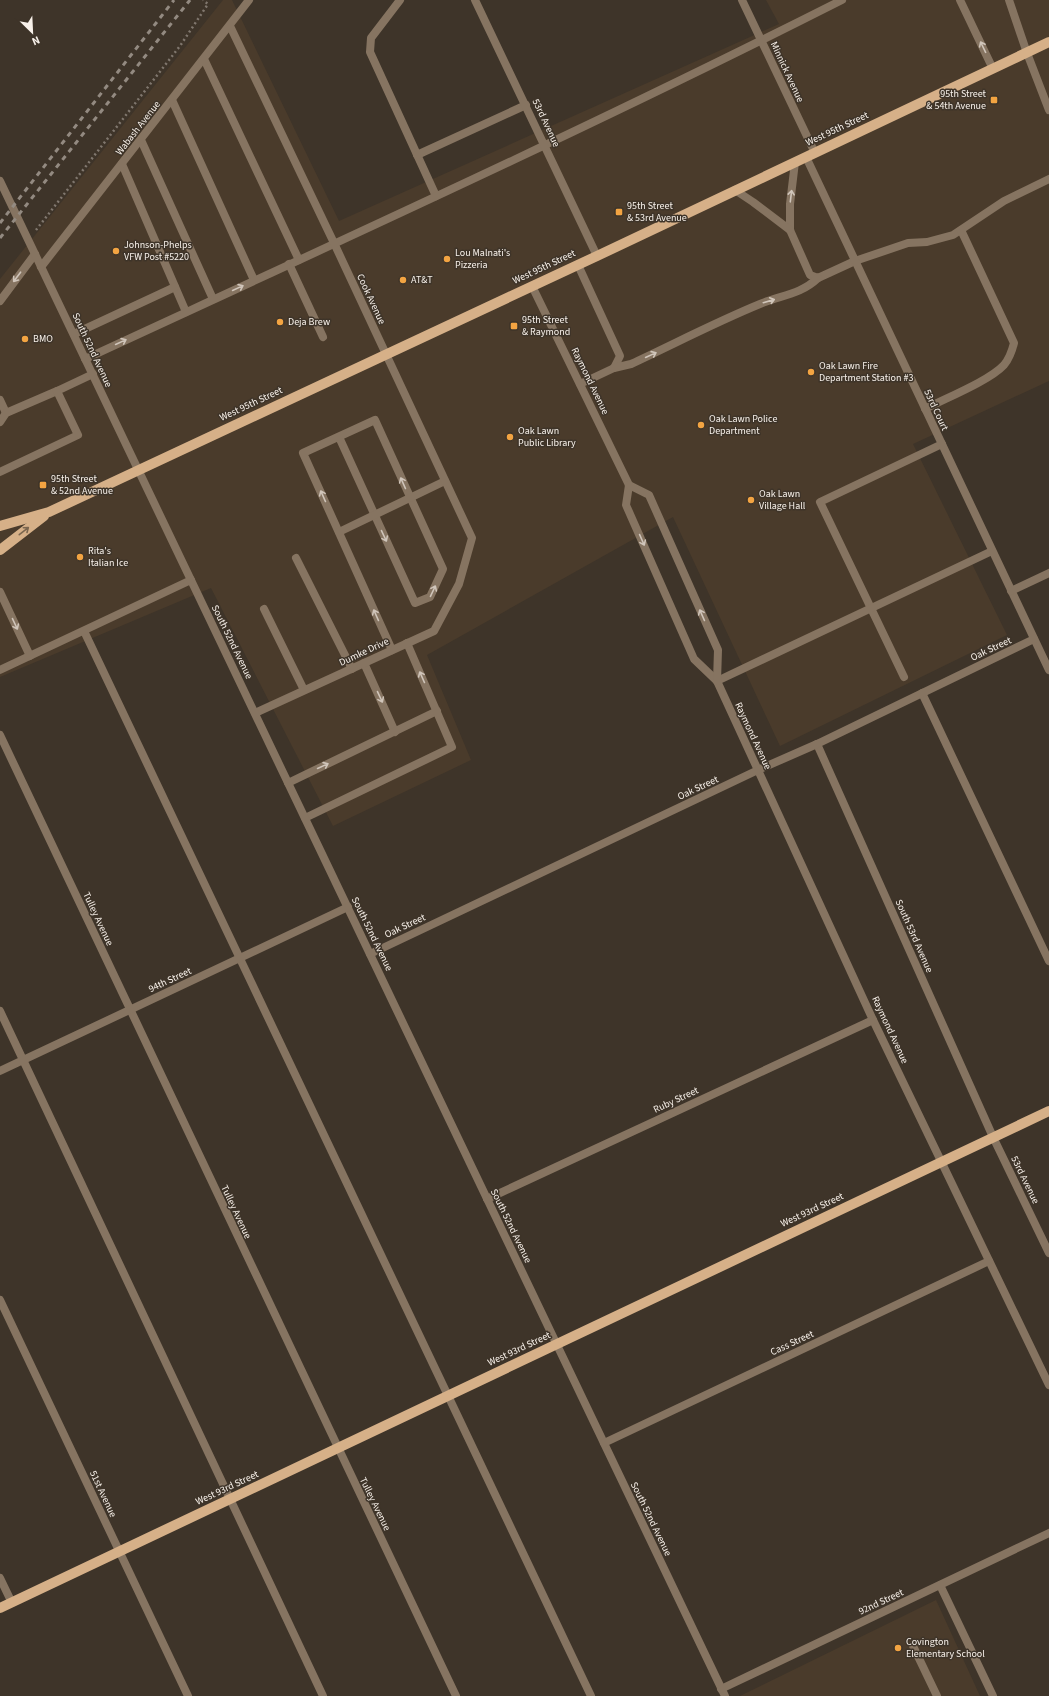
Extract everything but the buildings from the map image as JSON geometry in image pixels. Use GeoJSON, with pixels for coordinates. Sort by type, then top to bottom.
{"type":"FeatureCollection","features":[{"type":"Feature","properties":{"kind":"main road","name":"West 95th Street"},"geometry":{"type":"LineString","coordinates":[[0,526],[49,512],[578,265],[1049,42]]}},
{"type":"Feature","properties":{"kind":"main road","name":"West 95th Street"},"geometry":{"type":"LineString","coordinates":[[0,550],[49,512]]}},
{"type":"Feature","properties":{"kind":"main road","name":"West 93rd Street"},"geometry":{"type":"LineString","coordinates":[[0,1608],[1049,1111]]}},
{"type":"Feature","properties":{"kind":"street","name":"Wabash Avenue"},"geometry":{"type":"LineString","coordinates":[[41,267],[249,0]]}},
{"type":"Feature","properties":{"kind":"street"},"geometry":{"type":"LineString","coordinates":[[400,0],[371,38],[370,52],[436,196]]}},
{"type":"Feature","properties":{"kind":"street","name":"53rd Avenue"},"geometry":{"type":"LineString","coordinates":[[476,0],[597,256]]}},
{"type":"Feature","properties":{"kind":"street","name":"Minnick Avenue"},"geometry":{"type":"LineString","coordinates":[[743,0],[810,155]]}},
{"type":"Feature","properties":{"kind":"street"},"geometry":{"type":"LineString","coordinates":[[85,359],[545,145],[761,41],[842,0]]}},
{"type":"Feature","properties":{"kind":"street"},"geometry":{"type":"LineString","coordinates":[[960,0],[993,69]]}},
{"type":"Feature","properties":{"kind":"street"},"geometry":{"type":"LineString","coordinates":[[1009,0],[1049,110]]}},
{"type":"Feature","properties":{"kind":"street","name":"Cook Avenue"},"geometry":{"type":"LineString","coordinates":[[230,26],[334,243],[472,538],[459,584]]}},
{"type":"Feature","properties":{"kind":"street"},"geometry":{"type":"LineString","coordinates":[[204,59],[299,260]]}},
{"type":"Feature","properties":{"kind":"street"},"geometry":{"type":"LineString","coordinates":[[172,100],[254,280]]}},
{"type":"Feature","properties":{"kind":"street"},"geometry":{"type":"LineString","coordinates":[[417,155],[526,105]]}},
{"type":"Feature","properties":{"kind":"street"},"geometry":{"type":"LineString","coordinates":[[141,140],[213,300]]}},
{"type":"Feature","properties":{"kind":"street","name":"53rd Court"},"geometry":{"type":"LineString","coordinates":[[810,155],[855,261],[1049,670]]}},
{"type":"Feature","properties":{"kind":"street"},"geometry":{"type":"LineString","coordinates":[[795,162],[790,204],[790,230],[810,275],[818,278]]}},
{"type":"Feature","properties":{"kind":"street"},"geometry":{"type":"LineString","coordinates":[[122,164],[186,312]]}},
{"type":"Feature","properties":{"kind":"street"},"geometry":{"type":"LineString","coordinates":[[580,384],[614,368],[631,364],[761,303],[794,294],[810,286],[818,278],[855,261],[908,243],[927,242],[953,235],[1004,201],[1049,180]]}},
{"type":"Feature","properties":{"kind":"street","name":"South 52nd Avenue"},"geometry":{"type":"LineString","coordinates":[[0,181],[723,1692]]}},
{"type":"Feature","properties":{"kind":"street"},"geometry":{"type":"LineString","coordinates":[[736,190],[790,230]]}},
{"type":"Feature","properties":{"kind":"street"},"geometry":{"type":"LineString","coordinates":[[925,409],[994,374],[1004,365],[1011,354],[1014,344],[960,230]]}},
{"type":"Feature","properties":{"kind":"street"},"geometry":{"type":"LineString","coordinates":[[0,301],[35,254]]}},
{"type":"Feature","properties":{"kind":"street"},"geometry":{"type":"LineString","coordinates":[[289,264],[323,337]]}},
{"type":"Feature","properties":{"kind":"street"},"geometry":{"type":"LineString","coordinates":[[578,265],[620,356],[614,368]]}},
{"type":"Feature","properties":{"kind":"street","name":"Raymond Avenue"},"geometry":{"type":"LineString","coordinates":[[532,286],[629,484],[626,505],[694,659],[717,681],[873,1020],[1049,1385]]}},
{"type":"Feature","properties":{"kind":"street"},"geometry":{"type":"LineString","coordinates":[[74,334],[175,287]]}},
{"type":"Feature","properties":{"kind":"street"},"geometry":{"type":"LineString","coordinates":[[0,422],[6,413],[93,374]]}},
{"type":"Feature","properties":{"kind":"street"},"geometry":{"type":"LineString","coordinates":[[0,472],[78,435],[57,391]]}},
{"type":"Feature","properties":{"kind":"street"},"geometry":{"type":"LineString","coordinates":[[0,400],[6,413]]}},
{"type":"Feature","properties":{"kind":"street"},"geometry":{"type":"LineString","coordinates":[[339,436],[415,603],[430,597],[443,569],[375,420],[339,436],[303,453],[392,650]]}},
{"type":"Feature","properties":{"kind":"street"},"geometry":{"type":"LineString","coordinates":[[904,677],[820,502],[942,444]]}},
{"type":"Feature","properties":{"kind":"street"},"geometry":{"type":"LineString","coordinates":[[339,532],[445,481]]}},
{"type":"Feature","properties":{"kind":"street","name":"Raymond Avenue"},"geometry":{"type":"LineString","coordinates":[[629,484],[649,495],[718,650],[717,681]]}},
{"type":"Feature","properties":{"kind":"street"},"geometry":{"type":"LineString","coordinates":[[717,681],[992,551]]}},
{"type":"Feature","properties":{"kind":"street"},"geometry":{"type":"LineString","coordinates":[[296,558],[352,669]]}},
{"type":"Feature","properties":{"kind":"street"},"geometry":{"type":"LineString","coordinates":[[1011,591],[1049,573]]}},
{"type":"Feature","properties":{"kind":"street"},"geometry":{"type":"LineString","coordinates":[[0,670],[191,580]]}},
{"type":"Feature","properties":{"kind":"street","name":"Dumke Drive"},"geometry":{"type":"LineString","coordinates":[[255,713],[434,631],[459,584]]}},
{"type":"Feature","properties":{"kind":"street"},"geometry":{"type":"LineString","coordinates":[[0,592],[30,656]]}},
{"type":"Feature","properties":{"kind":"street"},"geometry":{"type":"LineString","coordinates":[[264,609],[304,690]]}},
{"type":"Feature","properties":{"kind":"street"},"geometry":{"type":"LineString","coordinates":[[84,631],[591,1696]]}},
{"type":"Feature","properties":{"kind":"street","name":"Oak Street"},"geometry":{"type":"LineString","coordinates":[[370,954],[758,770],[817,744],[1034,639]]}},
{"type":"Feature","properties":{"kind":"street"},"geometry":{"type":"LineString","coordinates":[[305,818],[452,747],[407,643]]}},
{"type":"Feature","properties":{"kind":"street"},"geometry":{"type":"LineString","coordinates":[[364,663],[395,732]]}},
{"type":"Feature","properties":{"kind":"street"},"geometry":{"type":"LineString","coordinates":[[922,693],[1049,961]]}},
{"type":"Feature","properties":{"kind":"street"},"geometry":{"type":"LineString","coordinates":[[288,783],[437,711]]}},
{"type":"Feature","properties":{"kind":"street","name":"Tulley Avenue"},"geometry":{"type":"LineString","coordinates":[[0,735],[456,1696]]}},
{"type":"Feature","properties":{"kind":"street","name":"South 53rd Avenue"},"geometry":{"type":"LineString","coordinates":[[817,744],[994,1137]]}},
{"type":"Feature","properties":{"kind":"street","name":"94th Street"},"geometry":{"type":"LineString","coordinates":[[0,1071],[348,907]]}},
{"type":"Feature","properties":{"kind":"street"},"geometry":{"type":"LineString","coordinates":[[0,1011],[229,1500],[323,1696]]}},
{"type":"Feature","properties":{"kind":"street","name":"Ruby Street"},"geometry":{"type":"LineString","coordinates":[[487,1199],[873,1020]]}},
{"type":"Feature","properties":{"kind":"street","name":"53rd Avenue"},"geometry":{"type":"LineString","coordinates":[[994,1137],[1049,1253]]}},
{"type":"Feature","properties":{"kind":"street","name":"Cass Street"},"geometry":{"type":"LineString","coordinates":[[604,1443],[989,1261]]}},
{"type":"Feature","properties":{"kind":"street","name":"51st Avenue"},"geometry":{"type":"LineString","coordinates":[[0,1300],[188,1696]]}},
{"type":"Feature","properties":{"kind":"street","name":"92nd Street"},"geometry":{"type":"LineString","coordinates":[[723,1692],[1049,1533]]}},
{"type":"Feature","properties":{"kind":"street"},"geometry":{"type":"LineString","coordinates":[[0,1578],[12,1603]]}},
{"type":"Feature","properties":{"kind":"street"},"geometry":{"type":"LineString","coordinates":[[940,1585],[993,1696]]}},
{"type":"Feature","properties":{"kind":"street"},"geometry":{"type":"LineString","coordinates":[[913,1646],[937,1696]]}},
{"type":"Feature","properties":{"kind":"path"},"geometry":{"type":"LineString","coordinates":[[28,239],[180,46],[208,4],[203,0]]}},
{"type":"Feature","properties":{"kind":"shaded area"},"geometry":{"type":"Polygon","coordinates":[[[223,0],[232,0],[339,221],[779,24],[766,0],[1049,0],[1049,381],[913,444],[1007,635],[780,746],[673,517],[427,655],[471,760],[333,826],[211,588],[0,677],[0,279],[223,0]]]}},
{"type":"Feature","properties":{"kind":"shaded area","name":"Covington Elementary School"},"geometry":{"type":"Polygon","coordinates":[[[936,1600],[980,1696],[740,1696],[936,1600]]]}},
{"type":"Feature","properties":{"kind":"railway"},"geometry":{"type":"LineString","coordinates":[[0,223],[174,0]]}},
{"type":"Feature","properties":{"kind":"railway"},"geometry":{"type":"LineString","coordinates":[[0,238],[190,0]]}},
{"type":"Feature","properties":{"kind":"place","name":"95th Street & 54th Avenue"},"geometry":{"type":"Point","coordinates":[994,100]}},
{"type":"Feature","properties":{"kind":"place","name":"95th Street & 53rd Avenue"},"geometry":{"type":"Point","coordinates":[619,212]}},
{"type":"Feature","properties":{"kind":"place","name":"Johnson-Phelps VFW Post #5220"},"geometry":{"type":"Point","coordinates":[116,251]}},
{"type":"Feature","properties":{"kind":"place","name":"Lou Malnati's Pizzeria"},"geometry":{"type":"Point","coordinates":[447,259]}},
{"type":"Feature","properties":{"kind":"place","name":"AT&T"},"geometry":{"type":"Point","coordinates":[403,280]}},
{"type":"Feature","properties":{"kind":"place","name":"Deja Brew"},"geometry":{"type":"Point","coordinates":[280,322]}},
{"type":"Feature","properties":{"kind":"place","name":"95th Street & Raymond"},"geometry":{"type":"Point","coordinates":[514,326]}},
{"type":"Feature","properties":{"kind":"place","name":"BMO"},"geometry":{"type":"Point","coordinates":[25,339]}},
{"type":"Feature","properties":{"kind":"place","name":"Oak Lawn Fire Department Station #3"},"geometry":{"type":"Point","coordinates":[811,372]}},
{"type":"Feature","properties":{"kind":"place","name":"Oak Lawn Police Department"},"geometry":{"type":"Point","coordinates":[701,425]}},
{"type":"Feature","properties":{"kind":"place","name":"Oak Lawn Public Library"},"geometry":{"type":"Point","coordinates":[510,437]}},
{"type":"Feature","properties":{"kind":"place","name":"95th Street & 52nd Avenue"},"geometry":{"type":"Point","coordinates":[43,485]}},
{"type":"Feature","properties":{"kind":"place","name":"Oak Lawn Village Hall"},"geometry":{"type":"Point","coordinates":[751,500]}},
{"type":"Feature","properties":{"kind":"place","name":"Rita's Italian Ice"},"geometry":{"type":"Point","coordinates":[80,557]}},
{"type":"Feature","properties":{"kind":"place","name":"Covington Elementary School"},"geometry":{"type":"Point","coordinates":[898,1648]}}]}
